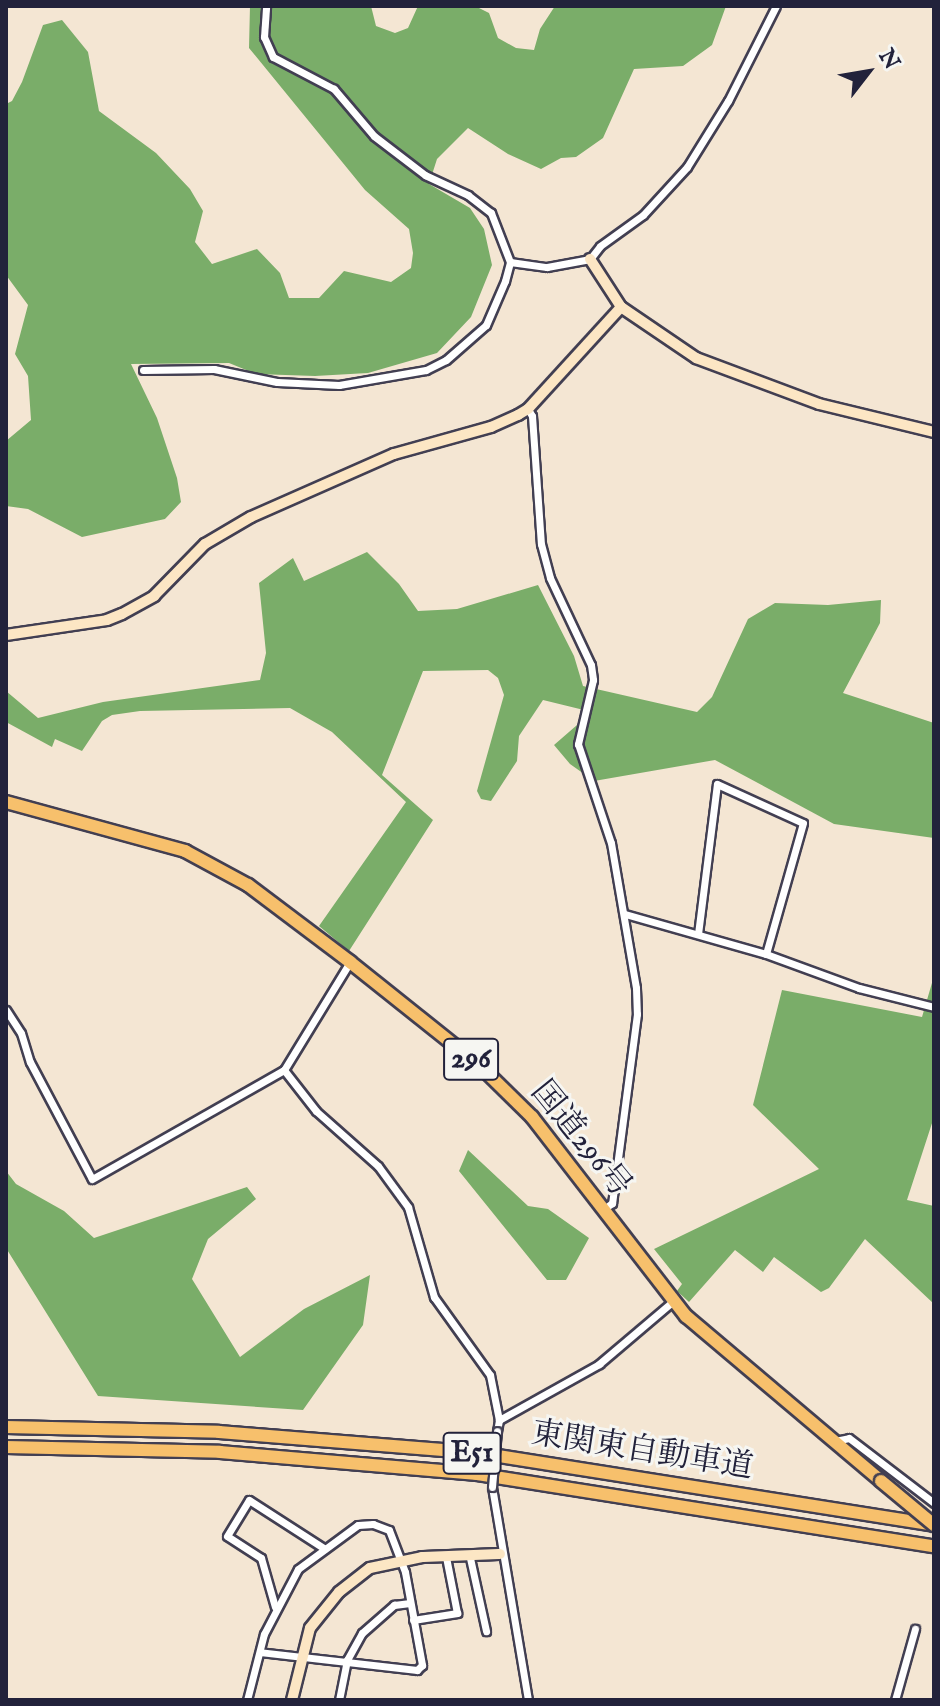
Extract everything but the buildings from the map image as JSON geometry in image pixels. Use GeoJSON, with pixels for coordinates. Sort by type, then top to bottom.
{"type":"FeatureCollection","features":[{"type":"Feature","properties":{"kind":"highway","name":"国道296号"},"geometry":{"type":"LineString","coordinates":[[6,802],[185,851],[248,885],[350,962],[507,1092],[554,1142],[672,1302],[709,1338],[934,1525]]}},
{"type":"Feature","properties":{"kind":"highway","name":"東関東自動車道"},"geometry":{"type":"LineString","coordinates":[[6,1427],[234,1433],[480,1453],[934,1525]]}},
{"type":"Feature","properties":{"kind":"highway","name":"東関東自動車道"},"geometry":{"type":"LineString","coordinates":[[9,1447],[220,1452],[477,1474],[934,1546]]}},
{"type":"Feature","properties":{"kind":"street"},"geometry":{"type":"LineString","coordinates":[[143,370],[214,369],[277,382],[339,385],[426,370],[446,360],[486,325],[510,262],[499,228],[482,205],[425,175],[374,136],[334,89],[273,57],[264,37],[266,6]]}},
{"type":"Feature","properties":{"kind":"street"},"geometry":{"type":"LineString","coordinates":[[510,262],[547,267],[590,259],[600,246],[643,215],[687,167],[728,101],[776,6]]}},
{"type":"Feature","properties":{"kind":"street"},"geometry":{"type":"LineString","coordinates":[[590,259],[621,307],[673,345],[720,368],[819,404],[934,432]]}},
{"type":"Feature","properties":{"kind":"street"},"geometry":{"type":"LineString","coordinates":[[6,635],[107,620],[122,614],[154,596],[205,544],[251,517],[394,454],[491,427],[528,409],[621,307]]}},
{"type":"Feature","properties":{"kind":"street"},"geometry":{"type":"LineString","coordinates":[[528,409],[532,416],[541,544],[550,578],[591,665],[593,680],[578,744],[600,803],[625,914],[637,1014],[612,1203],[604,1209]]}},
{"type":"Feature","properties":{"kind":"street"},"geometry":{"type":"LineString","coordinates":[[698,934],[717,784],[803,823],[766,954]]}},
{"type":"Feature","properties":{"kind":"street"},"geometry":{"type":"LineString","coordinates":[[625,914],[766,954],[859,988],[934,1007]]}},
{"type":"Feature","properties":{"kind":"street"},"geometry":{"type":"LineString","coordinates":[[6,1010],[21,1033],[30,1062],[92,1179],[284,1070],[350,962]]}},
{"type":"Feature","properties":{"kind":"street"},"geometry":{"type":"LineString","coordinates":[[284,1070],[316,1111],[378,1166],[408,1207],[434,1297],[467,1346],[485,1363],[499,1420],[492,1487],[500,1554],[528,1700]]}},
{"type":"Feature","properties":{"kind":"street"},"geometry":{"type":"LineString","coordinates":[[499,1420],[599,1364],[672,1302]]}},
{"type":"Feature","properties":{"kind":"street"},"geometry":{"type":"LineString","coordinates":[[835,1441],[849,1438],[934,1503]]}},
{"type":"Feature","properties":{"kind":"street"},"geometry":{"type":"LineString","coordinates":[[275,1607],[261,1558],[227,1536],[249,1500],[325,1549]]}},
{"type":"Feature","properties":{"kind":"street"},"geometry":{"type":"LineString","coordinates":[[247,1700],[260,1652],[275,1607],[298,1569],[358,1525],[373,1524],[389,1530],[402,1560],[422,1665],[417,1670],[260,1652]]}},
{"type":"Feature","properties":{"kind":"street"},"geometry":{"type":"LineString","coordinates":[[292,1700],[310,1628],[339,1592],[370,1568],[402,1560],[500,1554]]}},
{"type":"Feature","properties":{"kind":"street"},"geometry":{"type":"LineString","coordinates":[[413,1620],[457,1613],[446,1557]]}},
{"type":"Feature","properties":{"kind":"street"},"geometry":{"type":"LineString","coordinates":[[470,1558],[486,1631]]}},
{"type":"Feature","properties":{"kind":"street"},"geometry":{"type":"LineString","coordinates":[[339,1700],[347,1660],[362,1633],[394,1605],[410,1603]]}},
{"type":"Feature","properties":{"kind":"street"},"geometry":{"type":"LineString","coordinates":[[895,1700],[915,1629]]}},
{"type":"Feature","properties":{"kind":"green space"},"geometry":{"type":"Polygon","coordinates":[[[250,6],[371,6],[376,26],[395,33],[408,28],[418,6],[475,6],[489,13],[498,38],[516,48],[534,50],[540,29],[555,6],[726,6],[712,45],[683,66],[634,69],[603,138],[576,157],[561,158],[541,169],[508,154],[468,128],[437,159],[429,184],[470,208],[484,229],[492,265],[471,317],[437,353],[368,373],[315,376],[256,374],[229,363],[131,364],[157,418],[177,478],[181,502],[165,519],[82,537],[28,509],[6,506],[6,441],[31,420],[28,376],[15,354],[28,305],[6,275],[6,104],[12,101],[22,82],[43,25],[62,20],[88,52],[99,111],[156,153],[190,189],[203,211],[195,242],[212,264],[257,249],[280,273],[289,298],[319,298],[344,271],[391,282],[411,268],[413,253],[409,229],[365,190],[249,48],[250,6]]]}},
{"type":"Feature","properties":{"kind":"green space"},"geometry":{"type":"Polygon","coordinates":[[[367,552],[399,584],[418,611],[457,609],[538,585],[574,656],[583,686],[697,712],[712,697],[748,619],[775,603],[828,605],[881,600],[880,623],[843,693],[934,723],[934,838],[834,824],[715,760],[594,781],[570,764],[554,745],[592,712],[543,700],[519,736],[517,761],[491,801],[481,799],[477,791],[504,695],[498,678],[488,670],[423,671],[382,775],[433,820],[349,951],[319,926],[406,802],[332,732],[290,708],[140,711],[112,715],[102,721],[82,751],[55,739],[52,747],[6,722],[6,691],[38,718],[103,702],[260,680],[266,653],[259,583],[293,558],[304,581],[367,552]]]}},
{"type":"Feature","properties":{"kind":"green space"},"geometry":{"type":"Polygon","coordinates":[[[934,976],[934,1117],[907,1200],[934,1206],[934,1304],[865,1239],[829,1288],[821,1292],[774,1257],[763,1272],[735,1250],[689,1302],[677,1291],[682,1284],[654,1249],[819,1169],[753,1105],[782,990],[922,1017],[934,976]]]}},
{"type":"Feature","properties":{"kind":"green space"},"geometry":{"type":"Polygon","coordinates":[[[468,1150],[528,1206],[548,1209],[589,1238],[566,1280],[547,1280],[459,1171],[468,1150]]]}},
{"type":"Feature","properties":{"kind":"green space"},"geometry":{"type":"Polygon","coordinates":[[[6,1171],[16,1184],[64,1211],[94,1238],[247,1187],[256,1199],[208,1239],[192,1279],[240,1357],[304,1309],[370,1275],[363,1325],[303,1410],[98,1396],[6,1248],[6,1171]]]}}]}
